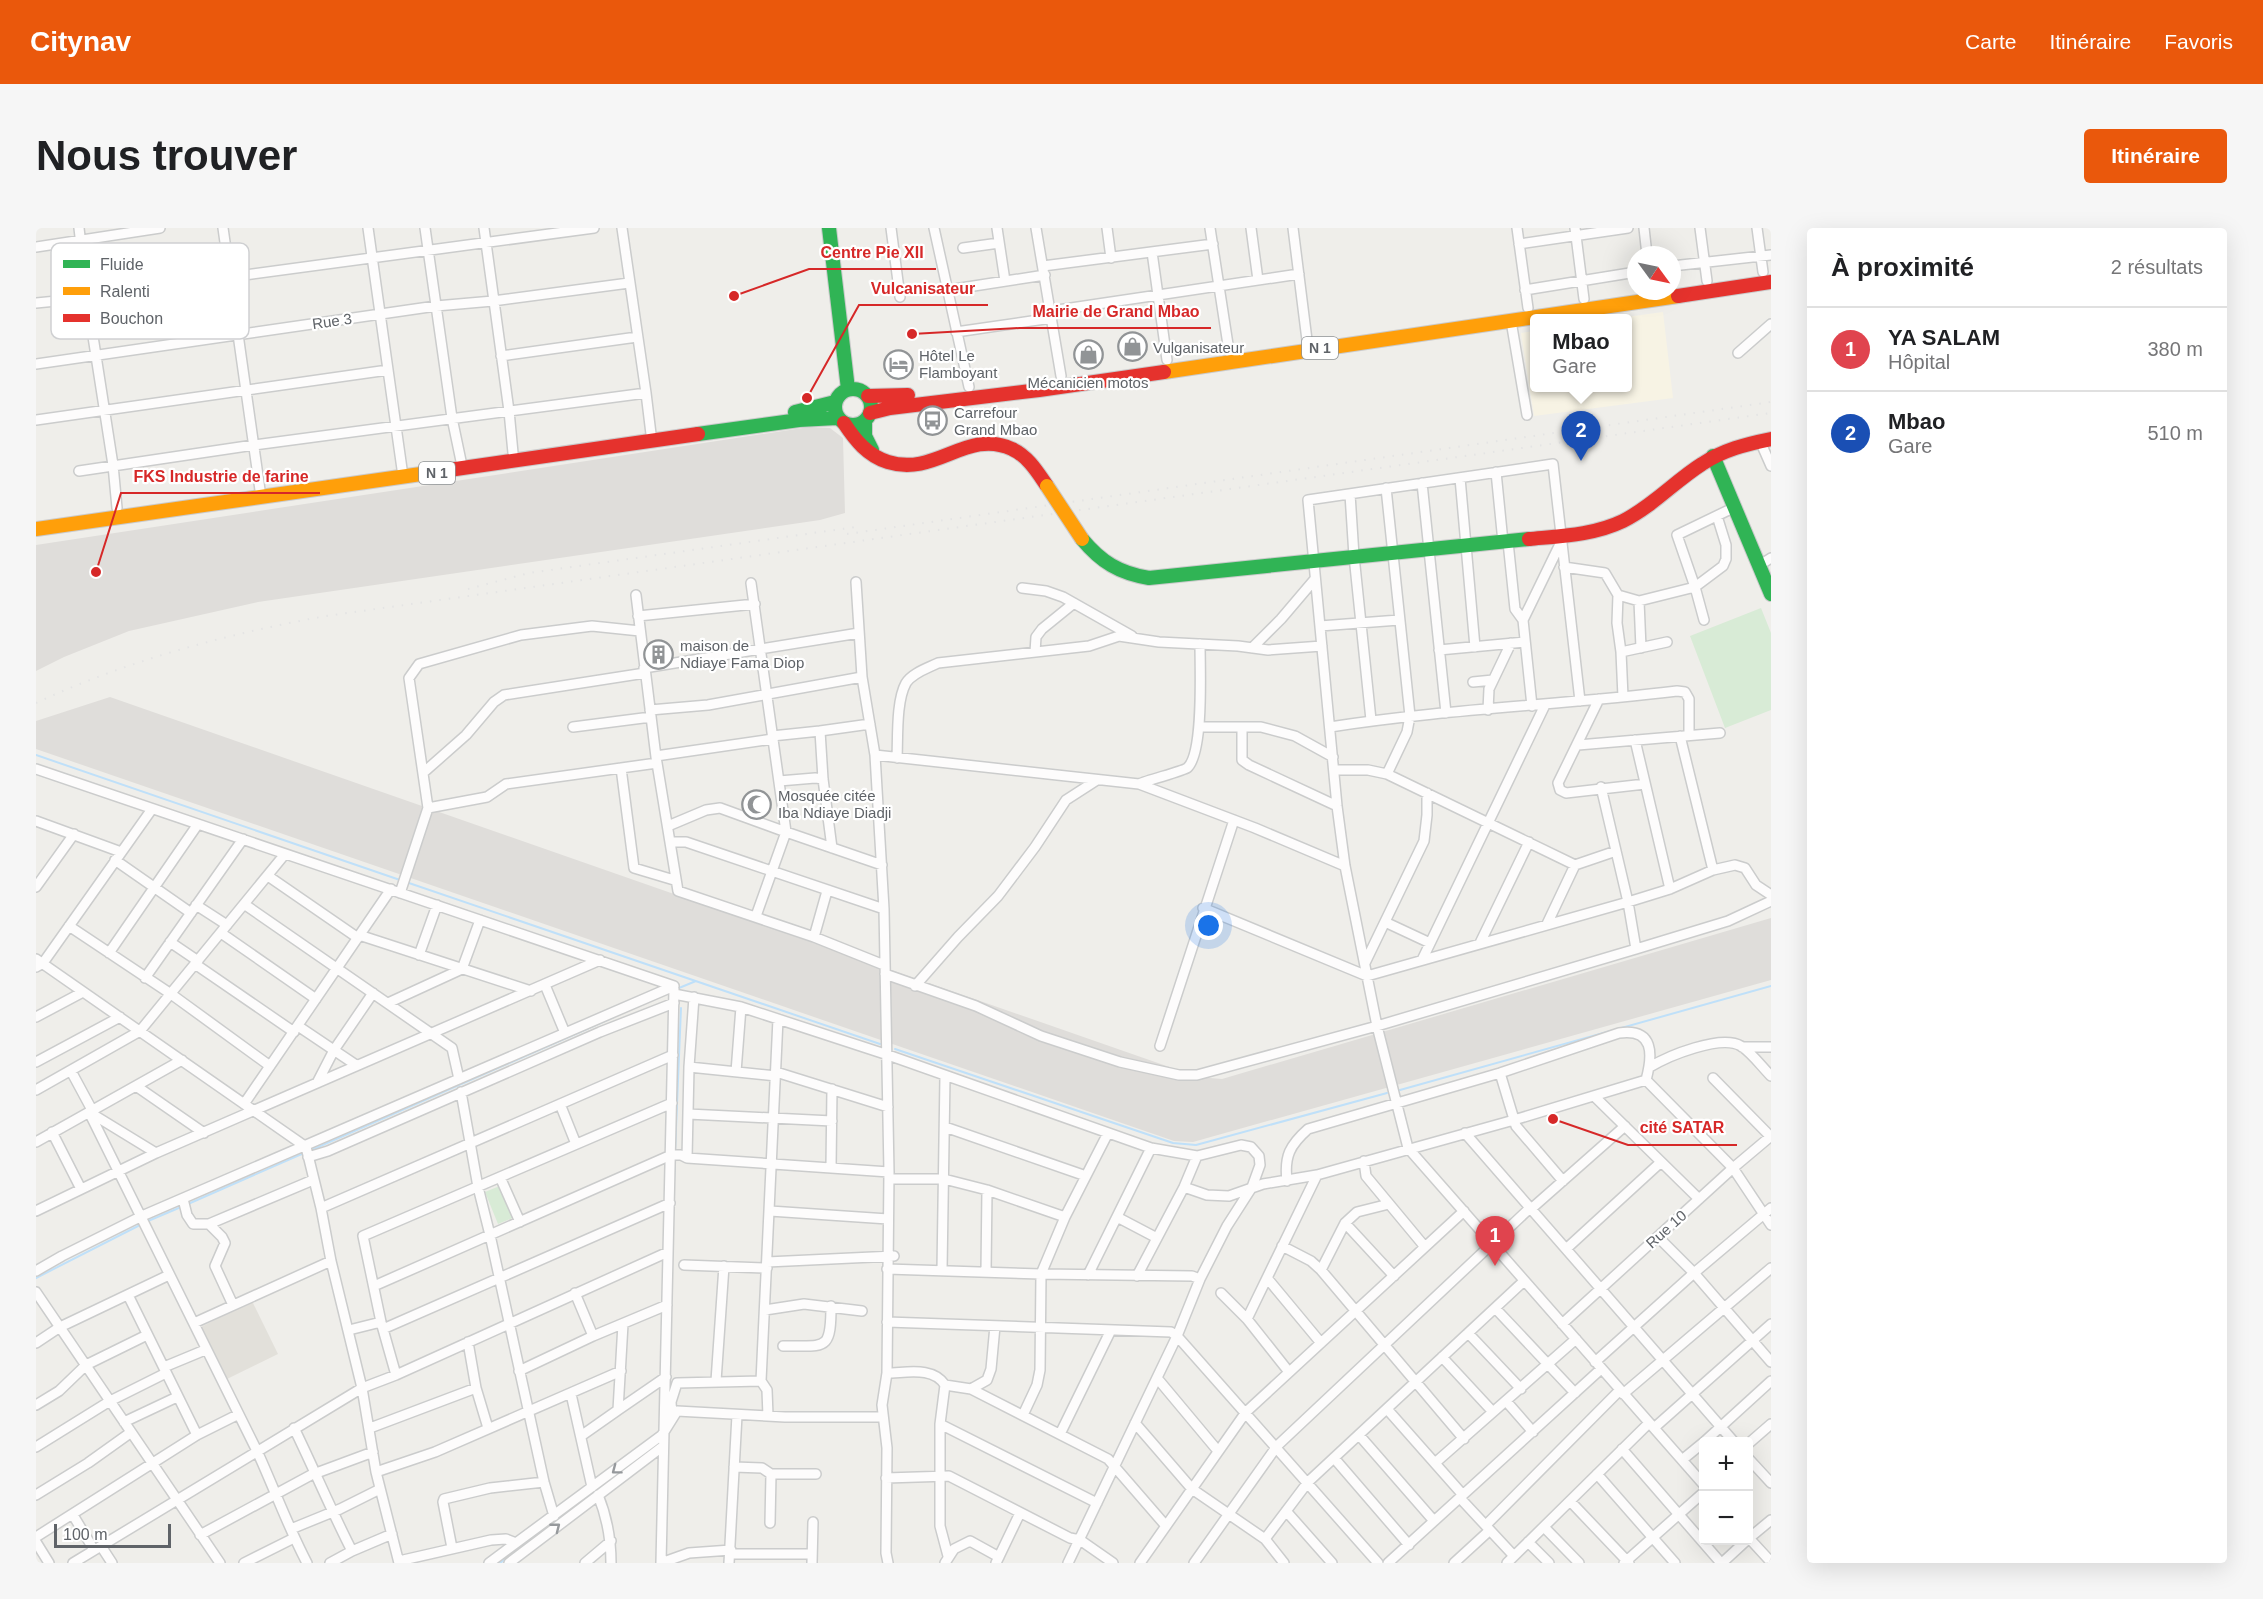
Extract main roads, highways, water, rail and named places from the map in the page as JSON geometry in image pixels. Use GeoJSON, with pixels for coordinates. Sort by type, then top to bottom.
{"type":"FeatureCollection","features":[{"type":"Feature","properties":{"kind":"main road"},"geometry":{"type":"LineString","coordinates":[[830,228],[848,389],[840,393],[834,409],[862,449],[895,466],[912,467],[926,465],[972,445],[998,444],[1012,449],[1025,458],[1047,486],[1082,539],[1104,564],[1119,572],[1142,577],[1165,577],[1354,556],[1561,539],[1610,527],[1631,517],[1684,475],[1713,456],[1766,440]]}},
{"type":"Feature","properties":{"kind":"main road"},"geometry":{"type":"LineString","coordinates":[[1681,285],[1768,275]]}},
{"type":"Feature","properties":{"kind":"main road","name":"N 1"},"geometry":{"type":"LineString","coordinates":[[1550,314],[1768,275]]}},
{"type":"Feature","properties":{"kind":"main road","name":"N 1"},"geometry":{"type":"LineString","coordinates":[[848,389],[861,390],[868,396],[890,397],[1061,376],[1627,293]]}},
{"type":"Feature","properties":{"kind":"main road","name":"N 1"},"geometry":{"type":"LineString","coordinates":[[36,529],[799,420],[841,421],[853,426],[867,417],[890,408],[1039,390],[1530,318]]}},
{"type":"Feature","properties":{"kind":"main road"},"geometry":{"type":"LineString","coordinates":[[868,396],[871,405],[864,434],[866,442],[879,458]]}},
{"type":"Feature","properties":{"kind":"main road","name":"N 1"},"geometry":{"type":"LineString","coordinates":[[36,520],[651,434],[800,411],[835,402]]}},
{"type":"Feature","properties":{"kind":"main road"},"geometry":{"type":"LineString","coordinates":[[1713,456],[1735,507],[1765,561],[1771,594]]}},
{"type":"Feature","properties":{"kind":"waterway"},"geometry":{"type":"LineString","coordinates":[[36,755],[400,880]]}},
{"type":"Feature","properties":{"kind":"waterway"},"geometry":{"type":"LineString","coordinates":[[406,882],[880,1044]]}},
{"type":"Feature","properties":{"kind":"waterway"},"geometry":{"type":"LineString","coordinates":[[679,988],[696,981]]}},
{"type":"Feature","properties":{"kind":"waterway"},"geometry":{"type":"LineString","coordinates":[[1400,1090],[1771,986]]}},
{"type":"Feature","properties":{"kind":"waterway"},"geometry":{"type":"LineString","coordinates":[[675,1152],[681,1008]]}},
{"type":"Feature","properties":{"kind":"waterway"},"geometry":{"type":"LineString","coordinates":[[309,1151],[614,1017]]}},
{"type":"Feature","properties":{"kind":"waterway"},"geometry":{"type":"LineString","coordinates":[[895,1049],[1173,1143],[1196,1145],[1387,1093]]}},
{"type":"Feature","properties":{"kind":"waterway"},"geometry":{"type":"LineString","coordinates":[[188,1204],[304,1153]]}},
{"type":"Feature","properties":{"kind":"waterway"},"geometry":{"type":"LineString","coordinates":[[674,1182],[675,1158]]}},
{"type":"Feature","properties":{"kind":"waterway"},"geometry":{"type":"LineString","coordinates":[[148,1221],[181,1207]]}},
{"type":"Feature","properties":{"kind":"waterway"},"geometry":{"type":"LineString","coordinates":[[36,1278],[140,1225]]}},
{"type":"Feature","properties":{"kind":"waterway"},"geometry":{"type":"LineString","coordinates":[[500,1563],[631,1463]]}},
{"type":"Feature","properties":{"kind":"railway"},"geometry":{"type":"LineString","coordinates":[[847,534],[1771,402]]}},
{"type":"Feature","properties":{"kind":"railway"},"geometry":{"type":"LineString","coordinates":[[36,703],[106,674],[178,650],[252,631],[326,616],[1771,413]]}},
{"type":"Feature","properties":{"kind":"railway"},"geometry":{"type":"LineString","coordinates":[[468,589],[529,573],[856,527]]}},
{"type":"Feature","properties":{"kind":"place","name":"Centre Pie XII"},"geometry":{"type":"Point","coordinates":[734,296]}},
{"type":"Feature","properties":{"kind":"place","name":"Mairie de Grand Mbao"},"geometry":{"type":"Point","coordinates":[912,334]}},
{"type":"Feature","properties":{"kind":"place","name":"Vulganisateur"},"geometry":{"type":"Point","coordinates":[1132,347]}},
{"type":"Feature","properties":{"kind":"place","name":"Mécanicien motos"},"geometry":{"type":"Point","coordinates":[1088,355]}},
{"type":"Feature","properties":{"kind":"place","name":"Hôtel Le Flamboyant"},"geometry":{"type":"Point","coordinates":[898,364]}},
{"type":"Feature","properties":{"kind":"place","name":"Vulcanisateur"},"geometry":{"type":"Point","coordinates":[807,398]}},
{"type":"Feature","properties":{"kind":"place","name":"Carrefour Grand Mbao"},"geometry":{"type":"Point","coordinates":[933,421]}},
{"type":"Feature","properties":{"kind":"place","name":"Mbao"},"geometry":{"type":"Point","coordinates":[1581,461]}},
{"type":"Feature","properties":{"kind":"place","name":"FKS Industrie de farine"},"geometry":{"type":"Point","coordinates":[96,572]}},
{"type":"Feature","properties":{"kind":"place","name":"maison de Ndiaye Fama Diop"},"geometry":{"type":"Point","coordinates":[659,654]}},
{"type":"Feature","properties":{"kind":"place","name":"Mosquée citée Iba Ndiaye Diadji"},"geometry":{"type":"Point","coordinates":[757,804]}},
{"type":"Feature","properties":{"kind":"place","name":"cité SATAR"},"geometry":{"type":"Point","coordinates":[1553,1119]}},
{"type":"Feature","properties":{"kind":"place","name":"YA SALAM"},"geometry":{"type":"Point","coordinates":[1495,1266]}}]}
